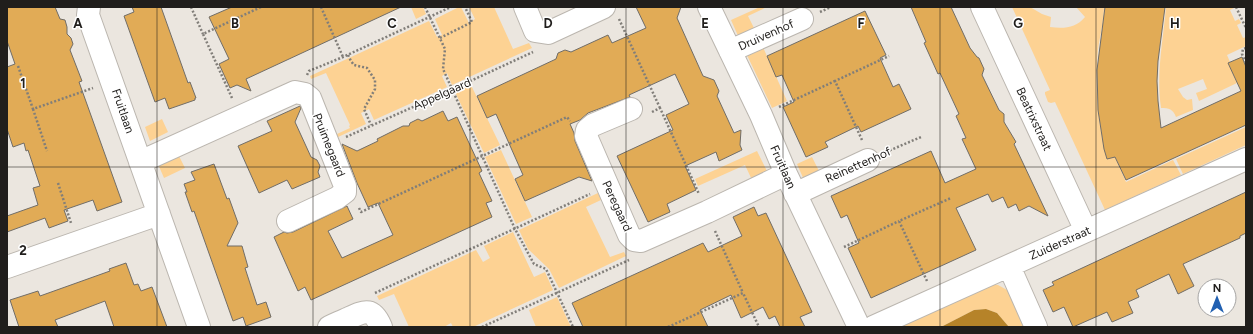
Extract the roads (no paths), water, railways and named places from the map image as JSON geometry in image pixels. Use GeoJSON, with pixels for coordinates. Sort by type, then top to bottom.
{"type":"FeatureCollection","features":[{"type":"Feature","properties":{"kind":"street","name":"Fruitlaan"},"geometry":{"type":"LineString","coordinates":[[89,7],[88,15],[199,327]]}},
{"type":"Feature","properties":{"kind":"street"},"geometry":{"type":"LineString","coordinates":[[525,7],[535,31],[548,33],[610,11]]}},
{"type":"Feature","properties":{"kind":"street","name":"Fruitlaan"},"geometry":{"type":"LineString","coordinates":[[710,7],[761,115],[795,194],[859,327]]}},
{"type":"Feature","properties":{"kind":"street","name":"Beatrixstraat"},"geometry":{"type":"LineString","coordinates":[[982,7],[1086,232]]}},
{"type":"Feature","properties":{"kind":"street","name":"Druivenhof"},"geometry":{"type":"LineString","coordinates":[[730,51],[802,19]]}},
{"type":"Feature","properties":{"kind":"street","name":"Pruimegaard"},"geometry":{"type":"LineString","coordinates":[[140,162],[296,92],[305,94],[310,98],[329,144],[345,186],[345,192],[337,198],[288,221]]}},
{"type":"Feature","properties":{"kind":"street","name":"Peregaard"},"geometry":{"type":"LineString","coordinates":[[631,109],[593,125],[587,130],[586,136],[629,235],[634,240],[641,241],[786,174]]}},
{"type":"Feature","properties":{"kind":"street","name":"Zuiderstraat"},"geometry":{"type":"LineString","coordinates":[[873,327],[1246,159]]}},
{"type":"Feature","properties":{"kind":"street","name":"Reinettenhof"},"geometry":{"type":"LineString","coordinates":[[795,194],[870,160]]}},
{"type":"Feature","properties":{"kind":"street"},"geometry":{"type":"LineString","coordinates":[[7,267],[159,214]]}},
{"type":"Feature","properties":{"kind":"street"},"geometry":{"type":"LineString","coordinates":[[1009,266],[1036,327]]}},
{"type":"Feature","properties":{"kind":"street"},"geometry":{"type":"LineString","coordinates":[[329,327],[363,311],[371,313],[378,319],[381,327]]}}]}
